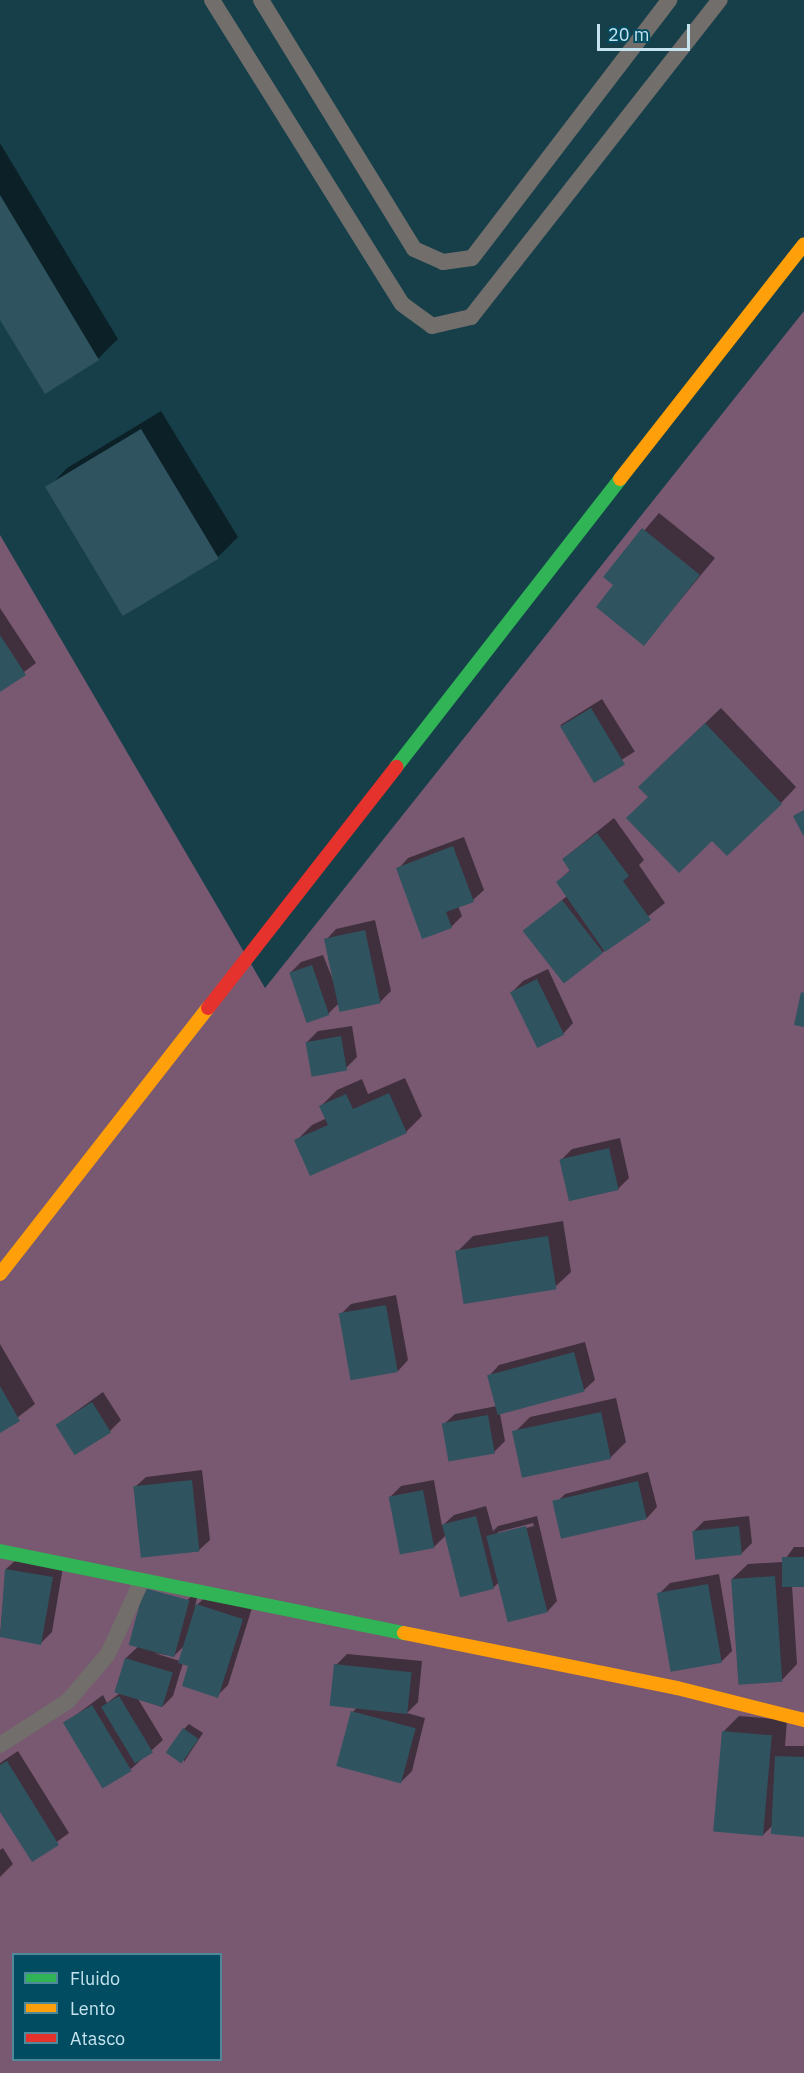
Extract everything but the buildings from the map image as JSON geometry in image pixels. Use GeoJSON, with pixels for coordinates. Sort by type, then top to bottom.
{"type":"FeatureCollection","features":[{"type":"Feature","properties":{"kind":"street"},"geometry":{"type":"LineString","coordinates":[[0,1274],[804,244]]}},
{"type":"Feature","properties":{"kind":"street"},"geometry":{"type":"LineString","coordinates":[[0,1551],[677,1688],[804,1720]]}},
{"type":"Feature","properties":{"kind":"lane"},"geometry":{"type":"LineString","coordinates":[[212,0],[402,304],[432,326],[471,317],[720,0]]}},
{"type":"Feature","properties":{"kind":"lane"},"geometry":{"type":"LineString","coordinates":[[261,0],[414,249],[442,262],[472,258],[669,0]]}},
{"type":"Feature","properties":{"kind":"lane"},"geometry":{"type":"LineString","coordinates":[[0,1745],[68,1701],[108,1654],[142,1580]]}},
{"type":"Feature","properties":{"kind":"shaded area"},"geometry":{"type":"Polygon","coordinates":[[[804,311],[804,2073],[0,2073],[0,535],[265,988],[804,311]]]}},
{"type":"Feature","properties":{"kind":"traffic: fast"},"geometry":{"type":"LineString","coordinates":[[396,767],[620,479]]}},
{"type":"Feature","properties":{"kind":"traffic: fast"},"geometry":{"type":"LineString","coordinates":[[0,1551],[404,1633]]}},
{"type":"Feature","properties":{"kind":"traffic: slow"},"geometry":{"type":"LineString","coordinates":[[620,479],[804,244]]}},
{"type":"Feature","properties":{"kind":"traffic: slow"},"geometry":{"type":"LineString","coordinates":[[0,1274],[208,1008]]}},
{"type":"Feature","properties":{"kind":"traffic: slow"},"geometry":{"type":"LineString","coordinates":[[404,1633],[677,1688],[804,1720]]}},
{"type":"Feature","properties":{"kind":"traffic: jam"},"geometry":{"type":"LineString","coordinates":[[208,1008],[396,767]]}}]}
